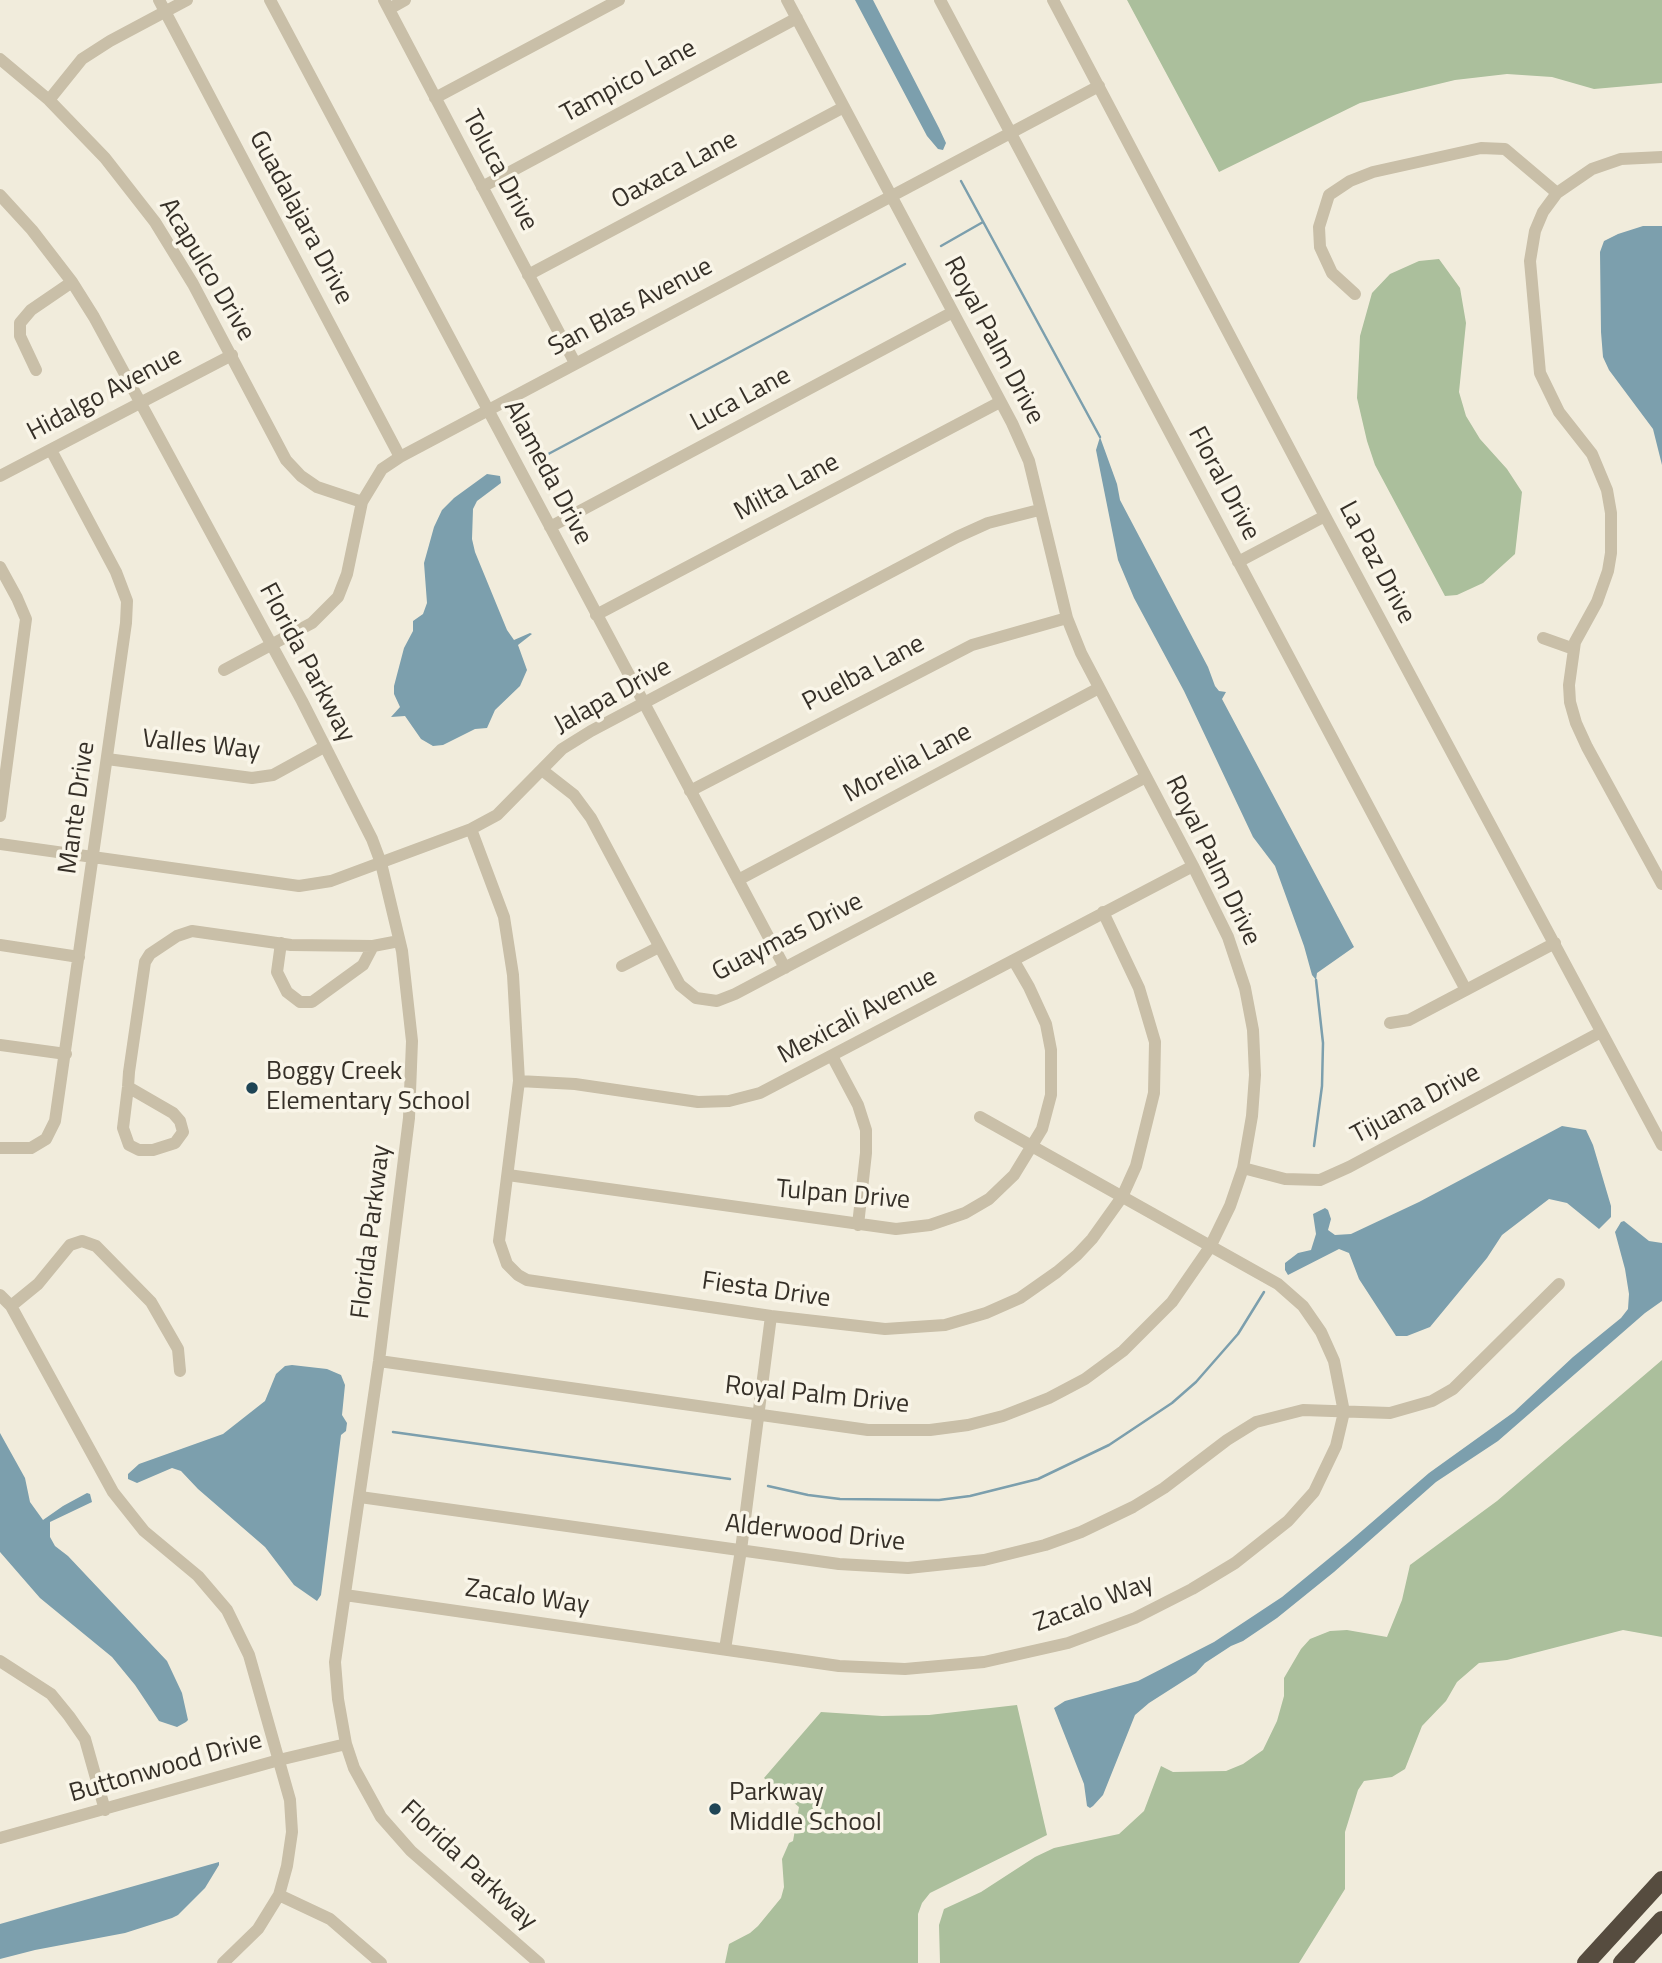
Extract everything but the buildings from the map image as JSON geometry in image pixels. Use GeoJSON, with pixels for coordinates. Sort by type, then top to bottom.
{"type":"FeatureCollection","features":[{"type":"Feature","properties":{"kind":"highway"},"geometry":{"type":"LineString","coordinates":[[1587,1963],[1662,1880]]}},
{"type":"Feature","properties":{"kind":"highway"},"geometry":{"type":"LineString","coordinates":[[1622,1963],[1662,1920]]}},
{"type":"Feature","properties":{"kind":"street"},"geometry":{"type":"LineString","coordinates":[[49,100],[82,59],[162,6],[187,0]]}},
{"type":"Feature","properties":{"kind":"street","name":"Alameda Drive"},"geometry":{"type":"LineString","coordinates":[[270,0],[785,968]]}},
{"type":"Feature","properties":{"kind":"street"},"geometry":{"type":"LineString","coordinates":[[387,4],[405,0]]}},
{"type":"Feature","properties":{"kind":"street"},"geometry":{"type":"LineString","coordinates":[[435,98],[619,0]]}},
{"type":"Feature","properties":{"kind":"street","name":"Royal Palm Drive"},"geometry":{"type":"LineString","coordinates":[[379,1361],[867,1430],[930,1430],[968,1425],[1003,1416],[1049,1398],[1085,1379],[1123,1351],[1172,1302],[1210,1247],[1230,1206],[1243,1168],[1252,1116],[1255,1075],[1253,1030],[1245,988],[1228,937],[1080,653],[1067,618],[1029,461],[1012,423],[787,0]]}},
{"type":"Feature","properties":{"kind":"street","name":"Floral Drive"},"geometry":{"type":"LineString","coordinates":[[940,0],[1466,990]]}},
{"type":"Feature","properties":{"kind":"street","name":"La Paz Drive"},"geometry":{"type":"LineString","coordinates":[[1053,0],[1662,1146]]}},
{"type":"Feature","properties":{"kind":"street","name":"Toluca Drive"},"geometry":{"type":"LineString","coordinates":[[387,4],[575,363]]}},
{"type":"Feature","properties":{"kind":"street","name":"Guadalajara Drive"},"geometry":{"type":"LineString","coordinates":[[162,6],[400,457]]}},
{"type":"Feature","properties":{"kind":"street","name":"Tampico Lane"},"geometry":{"type":"LineString","coordinates":[[482,187],[797,18]]}},
{"type":"Feature","properties":{"kind":"street","name":"Acapulco Drive"},"geometry":{"type":"LineString","coordinates":[[0,59],[49,100],[105,158],[155,222],[193,284],[286,460],[301,476],[317,487],[362,502]]}},
{"type":"Feature","properties":{"kind":"street","name":"San Blas Avenue"},"geometry":{"type":"LineString","coordinates":[[224,670],[312,623],[338,597],[347,573],[362,502],[382,469],[487,410],[1099,86]]}},
{"type":"Feature","properties":{"kind":"street","name":"Oaxaca Lane"},"geometry":{"type":"LineString","coordinates":[[528,275],[844,107]]}},
{"type":"Feature","properties":{"kind":"street"},"geometry":{"type":"LineString","coordinates":[[1355,293],[1332,272],[1320,247],[1319,227],[1329,195],[1350,181],[1373,172],[1481,148],[1505,149],[1557,192]]}},
{"type":"Feature","properties":{"kind":"street"},"geometry":{"type":"LineString","coordinates":[[1662,157],[1621,159],[1592,169],[1557,192],[1535,231],[1531,249],[1531,282],[1540,373],[1559,412],[1592,454],[1606,490],[1611,524],[1608,571],[1597,602],[1582,627],[1574,649],[1569,685],[1576,723],[1662,884]]}},
{"type":"Feature","properties":{"kind":"street","name":"Florida Parkway"},"geometry":{"type":"LineString","coordinates":[[0,195],[33,230],[72,282],[141,401],[372,839],[381,863],[399,941],[412,1041],[409,1118],[379,1361],[335,1661],[338,1699],[346,1744],[354,1768],[370,1799],[393,1832],[411,1851],[539,1963]]}},
{"type":"Feature","properties":{"kind":"street"},"geometry":{"type":"LineString","coordinates":[[36,370],[20,336],[20,323],[31,310],[72,282]]}},
{"type":"Feature","properties":{"kind":"street","name":"Luca Lane"},"geometry":{"type":"LineString","coordinates":[[550,527],[953,312]]}},
{"type":"Feature","properties":{"kind":"street","name":"Hidalgo Avenue"},"geometry":{"type":"LineString","coordinates":[[0,476],[232,355]]}},
{"type":"Feature","properties":{"kind":"street","name":"Milta Lane"},"geometry":{"type":"LineString","coordinates":[[596,615],[1000,402]]}},
{"type":"Feature","properties":{"kind":"street","name":"Mante Drive"},"geometry":{"type":"LineString","coordinates":[[0,1148],[31,1148],[46,1139],[55,1121],[127,623],[127,601],[116,572],[51,450]]}},
{"type":"Feature","properties":{"kind":"street","name":"Jalapa Drive"},"geometry":{"type":"LineString","coordinates":[[0,844],[299,886],[331,881],[471,829],[497,815],[562,749],[957,537],[988,523],[1040,510]]}},
{"type":"Feature","properties":{"kind":"street"},"geometry":{"type":"LineString","coordinates":[[1238,562],[1325,516]]}},
{"type":"Feature","properties":{"kind":"street"},"geometry":{"type":"LineString","coordinates":[[0,567],[26,620],[0,816]]}},
{"type":"Feature","properties":{"kind":"street","name":"Puelba Lane"},"geometry":{"type":"LineString","coordinates":[[690,791],[972,645],[1067,618]]}},
{"type":"Feature","properties":{"kind":"street"},"geometry":{"type":"LineString","coordinates":[[1543,638],[1574,649]]}},
{"type":"Feature","properties":{"kind":"street","name":"Morelia Lane"},"geometry":{"type":"LineString","coordinates":[[738,880],[1099,688]]}},
{"type":"Feature","properties":{"kind":"street","name":"Valles Way"},"geometry":{"type":"LineString","coordinates":[[107,759],[252,778],[273,775],[324,747]]}},
{"type":"Feature","properties":{"kind":"street","name":"Guaymas Drive"},"geometry":{"type":"LineString","coordinates":[[542,770],[574,795],[591,818],[680,985],[696,998],[717,1001],[785,968],[1146,776]]}},
{"type":"Feature","properties":{"kind":"street","name":"Fiesta Drive"},"geometry":{"type":"LineString","coordinates":[[471,829],[504,916],[513,975],[519,1081],[499,1241],[503,1257],[512,1270],[527,1280],[771,1316],[900,1329],[945,1325],[986,1313],[1020,1297],[1077,1255],[1106,1220],[1122,1197],[1142,1149],[1152,1104],[1155,1042],[1139,988],[1103,912]]}},
{"type":"Feature","properties":{"kind":"street","name":"Mexicali Avenue"},"geometry":{"type":"LineString","coordinates":[[519,1081],[575,1084],[698,1102],[729,1101],[760,1093],[1193,866]]}},
{"type":"Feature","properties":{"kind":"street"},"geometry":{"type":"LineString","coordinates":[[128,1087],[173,1113],[180,1121],[183,1132],[175,1143],[153,1150],[139,1150],[130,1145],[123,1128],[128,1087],[145,962],[150,954],[177,936],[192,931],[281,943],[373,946],[399,941]]}},
{"type":"Feature","properties":{"kind":"street"},"geometry":{"type":"LineString","coordinates":[[281,943],[277,972],[286,992],[300,1002],[312,1002],[363,965],[373,946]]}},
{"type":"Feature","properties":{"kind":"street"},"geometry":{"type":"LineString","coordinates":[[1390,1023],[1409,1020],[1555,943]]}},
{"type":"Feature","properties":{"kind":"street"},"geometry":{"type":"LineString","coordinates":[[0,945],[79,957]]}},
{"type":"Feature","properties":{"kind":"street"},"geometry":{"type":"LineString","coordinates":[[622,966],[659,947]]}},
{"type":"Feature","properties":{"kind":"street","name":"Tulpan Drive"},"geometry":{"type":"LineString","coordinates":[[508,1175],[896,1229],[930,1225],[965,1213],[989,1199],[1014,1175],[1042,1129],[1051,1095],[1051,1050],[1046,1024],[1014,961]]}},
{"type":"Feature","properties":{"kind":"street","name":"Tijuana Drive"},"geometry":{"type":"LineString","coordinates":[[1243,1168],[1285,1179],[1320,1180],[1601,1032]]}},
{"type":"Feature","properties":{"kind":"street"},"geometry":{"type":"LineString","coordinates":[[0,1045],[66,1054]]}},
{"type":"Feature","properties":{"kind":"street"},"geometry":{"type":"LineString","coordinates":[[832,1056],[859,1105],[866,1130],[858,1225]]}},
{"type":"Feature","properties":{"kind":"street","name":"Zacalo Way"},"geometry":{"type":"LineString","coordinates":[[345,1595],[839,1666],[905,1670],[984,1662],[1068,1643],[1124,1622],[1192,1589],[1235,1563],[1288,1521],[1314,1492],[1336,1446],[1344,1412],[1334,1360],[1312,1317],[1278,1284],[980,1117]]}},
{"type":"Feature","properties":{"kind":"street"},"geometry":{"type":"LineString","coordinates":[[11,1306],[38,1284],[70,1245],[82,1241],[96,1246],[151,1302],[178,1349],[180,1371]]}},
{"type":"Feature","properties":{"kind":"street","name":"Alderwood Drive"},"geometry":{"type":"LineString","coordinates":[[360,1497],[839,1564],[876,1567],[949,1565],[984,1560],[1081,1532],[1133,1507],[1192,1469],[1227,1440],[1256,1422],[1303,1410],[1390,1413],[1432,1401],[1453,1389],[1559,1284]]}},
{"type":"Feature","properties":{"kind":"street"},"geometry":{"type":"LineString","coordinates":[[0,1295],[11,1306],[113,1492],[144,1531],[198,1576],[227,1610],[249,1655],[290,1800],[292,1832],[279,1895],[258,1928],[223,1963]]}},
{"type":"Feature","properties":{"kind":"street"},"geometry":{"type":"LineString","coordinates":[[725,1649],[741,1550],[771,1316]]}},
{"type":"Feature","properties":{"kind":"street"},"geometry":{"type":"LineString","coordinates":[[0,1661],[51,1694],[69,1716],[85,1739],[106,1810]]}},
{"type":"Feature","properties":{"kind":"street","name":"Buttonwood Drive"},"geometry":{"type":"LineString","coordinates":[[0,1838],[279,1760],[346,1744]]}},
{"type":"Feature","properties":{"kind":"street"},"geometry":{"type":"LineString","coordinates":[[279,1895],[330,1919],[381,1963]]}},
{"type":"Feature","properties":{"kind":"green space"},"geometry":{"type":"Polygon","coordinates":[[[1127,0],[1662,0],[1662,83],[1594,89],[1552,77],[1507,74],[1455,80],[1360,103],[1219,172],[1127,0]]]}},
{"type":"Feature","properties":{"kind":"green space"},"geometry":{"type":"Polygon","coordinates":[[[1439,259],[1460,288],[1466,323],[1459,392],[1466,416],[1480,439],[1507,469],[1522,492],[1515,554],[1483,583],[1457,595],[1445,596],[1375,465],[1357,398],[1360,336],[1372,293],[1390,274],[1419,261],[1439,259]]]}},
{"type":"Feature","properties":{"kind":"green space"},"geometry":{"type":"Polygon","coordinates":[[[1662,1360],[1662,1637],[1623,1630],[1507,1660],[1479,1663],[1457,1682],[1446,1701],[1422,1726],[1405,1769],[1392,1777],[1364,1781],[1358,1790],[1345,1832],[1345,1889],[1299,1963],[940,1963],[939,1925],[944,1909],[981,1892],[1035,1857],[1054,1848],[1119,1834],[1144,1811],[1161,1766],[1173,1772],[1226,1771],[1243,1764],[1263,1750],[1277,1721],[1284,1696],[1284,1678],[1310,1639],[1330,1631],[1347,1630],[1387,1637],[1402,1600],[1410,1565],[1497,1501],[1662,1360]]]}},
{"type":"Feature","properties":{"kind":"green space"},"geometry":{"type":"Polygon","coordinates":[[[1017,1705],[1047,1835],[930,1893],[918,1914],[918,1963],[725,1963],[729,1944],[758,1926],[781,1898],[784,1887],[782,1859],[789,1843],[793,1841],[799,1807],[764,1778],[821,1712],[882,1716],[929,1715],[1017,1705]]]}},
{"type":"Feature","properties":{"kind":"water"},"geometry":{"type":"Polygon","coordinates":[[[855,0],[873,0],[946,143],[943,150],[938,149],[927,136],[855,0]]]}},
{"type":"Feature","properties":{"kind":"water"},"geometry":{"type":"Polygon","coordinates":[[[1643,226],[1662,226],[1662,465],[1653,429],[1609,370],[1603,357],[1601,332],[1600,252],[1604,241],[1643,226]]]}},
{"type":"Feature","properties":{"kind":"water"},"geometry":{"type":"Polygon","coordinates":[[[1100,437],[1120,500],[1208,667],[1215,686],[1219,691],[1226,692],[1222,699],[1354,947],[1317,973],[1316,980],[1275,866],[1253,837],[1184,691],[1134,598],[1118,560],[1096,450],[1100,437]]]}},
{"type":"Feature","properties":{"kind":"water"},"geometry":{"type":"Polygon","coordinates":[[[487,474],[500,476],[501,483],[477,501],[473,509],[472,539],[507,630],[514,640],[532,634],[518,645],[527,670],[520,686],[495,710],[487,728],[475,729],[443,745],[433,746],[421,739],[405,716],[391,717],[400,707],[394,694],[394,686],[404,648],[413,631],[413,621],[423,614],[427,603],[424,563],[434,527],[442,510],[454,498],[487,474]]]}},
{"type":"Feature","properties":{"kind":"water"},"geometry":{"type":"Polygon","coordinates":[[[1562,1126],[1586,1130],[1611,1206],[1611,1217],[1599,1229],[1567,1203],[1549,1199],[1502,1235],[1487,1258],[1430,1327],[1407,1336],[1396,1336],[1359,1279],[1349,1253],[1339,1249],[1288,1275],[1285,1270],[1285,1263],[1298,1253],[1311,1250],[1316,1234],[1313,1214],[1325,1208],[1331,1219],[1328,1230],[1335,1235],[1351,1234],[1419,1202],[1562,1126]]]}},
{"type":"Feature","properties":{"kind":"water"},"geometry":{"type":"Polygon","coordinates":[[[1624,1221],[1649,1241],[1662,1243],[1662,1301],[1498,1441],[1436,1482],[1277,1618],[1205,1663],[1196,1673],[1135,1715],[1103,1795],[1093,1806],[1087,1806],[1084,1784],[1054,1708],[1065,1701],[1138,1681],[1214,1642],[1282,1597],[1429,1473],[1514,1412],[1628,1309],[1629,1294],[1625,1269],[1615,1232],[1624,1221]]]}},
{"type":"Feature","properties":{"kind":"water"},"geometry":{"type":"Polygon","coordinates":[[[285,1366],[327,1369],[341,1375],[345,1385],[342,1415],[347,1423],[346,1431],[341,1435],[321,1595],[317,1601],[294,1585],[265,1547],[181,1471],[172,1468],[137,1483],[128,1479],[128,1474],[139,1464],[223,1434],[265,1401],[276,1374],[285,1366]]]}},
{"type":"Feature","properties":{"kind":"water"},"geometry":{"type":"Polygon","coordinates":[[[0,1433],[25,1478],[30,1502],[43,1520],[63,1506],[87,1493],[90,1494],[92,1502],[50,1522],[50,1537],[55,1546],[68,1556],[167,1661],[182,1693],[188,1720],[186,1722],[177,1727],[159,1721],[112,1657],[40,1598],[0,1552],[0,1433]]]}},
{"type":"Feature","properties":{"kind":"water"},"geometry":{"type":"Polygon","coordinates":[[[219,1862],[205,1888],[172,1918],[125,1933],[0,1959],[0,1924],[219,1862]]]}},
{"type":"Feature","properties":{"kind":"waterway"},"geometry":{"type":"LineString","coordinates":[[961,181],[1100,437]]}},
{"type":"Feature","properties":{"kind":"waterway"},"geometry":{"type":"LineString","coordinates":[[941,246],[983,222]]}},
{"type":"Feature","properties":{"kind":"waterway"},"geometry":{"type":"LineString","coordinates":[[537,460],[905,264]]}},
{"type":"Feature","properties":{"kind":"waterway"},"geometry":{"type":"LineString","coordinates":[[1314,1146],[1322,1086],[1323,1043],[1316,980]]}},
{"type":"Feature","properties":{"kind":"waterway"},"geometry":{"type":"LineString","coordinates":[[768,1486],[840,1499],[939,1500],[970,1496],[1038,1479],[1109,1445],[1172,1403],[1196,1382],[1238,1334],[1264,1292]]}},
{"type":"Feature","properties":{"kind":"waterway"},"geometry":{"type":"LineString","coordinates":[[393,1432],[730,1479]]}},
{"type":"Feature","properties":{"kind":"place","name":"Boggy Creek Elementary School"},"geometry":{"type":"Point","coordinates":[252,1088]}},
{"type":"Feature","properties":{"kind":"place","name":"Parkway Middle School"},"geometry":{"type":"Point","coordinates":[715,1809]}}]}
